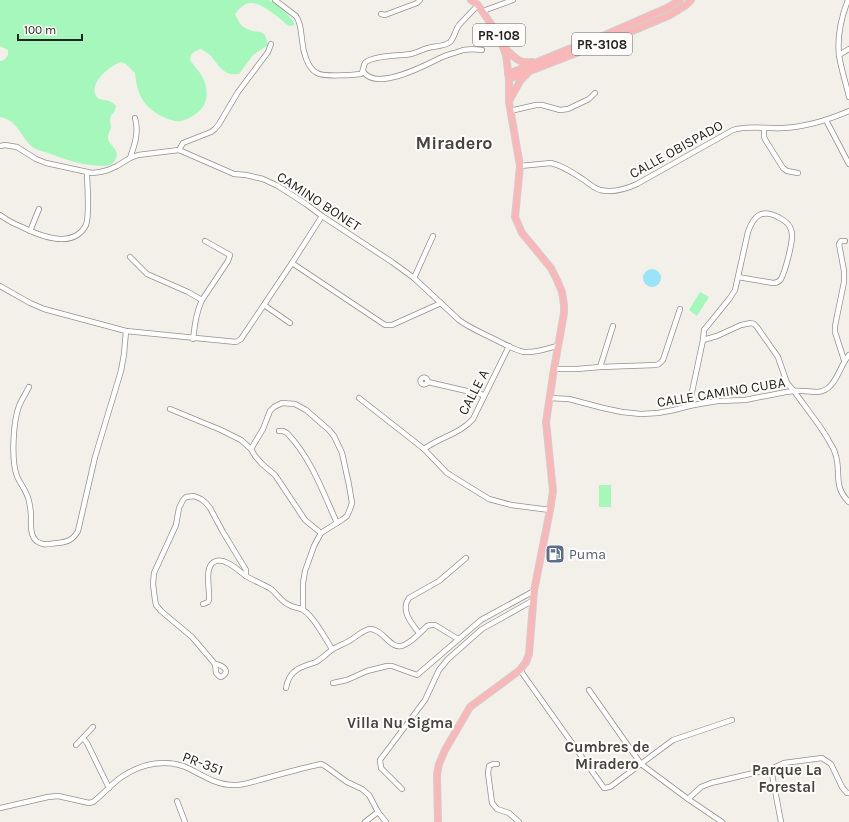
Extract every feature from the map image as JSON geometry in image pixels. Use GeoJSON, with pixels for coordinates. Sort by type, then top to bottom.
{"type":"FeatureCollection","features":[{"type":"Feature","properties":{"kind":"main road","name":"PR-108"},"geometry":{"type":"LineString","coordinates":[[438,822],[437,774],[439,764],[445,750],[470,707],[520,670],[526,662],[529,654],[532,601],[553,491],[546,422],[557,346],[564,313],[562,292],[551,268],[522,234],[515,217],[520,166],[510,111],[508,62],[504,47],[498,34],[483,11],[471,0]]}},
{"type":"Feature","properties":{"kind":"main road","name":"PR-3108"},"geometry":{"type":"LineString","coordinates":[[509,77],[538,62],[667,8],[680,0]]}},
{"type":"Feature","properties":{"kind":"main road","name":"PR-3108"},"geometry":{"type":"LineString","coordinates":[[509,77],[533,70],[618,37],[670,15],[692,0]]}},
{"type":"Feature","properties":{"kind":"main road"},"geometry":{"type":"LineString","coordinates":[[504,47],[517,60],[527,63],[538,62]]}},
{"type":"Feature","properties":{"kind":"main road"},"geometry":{"type":"LineString","coordinates":[[509,102],[520,81],[533,70]]}},
{"type":"Feature","properties":{"kind":"street"},"geometry":{"type":"LineString","coordinates":[[275,0],[298,19],[306,58],[315,72],[322,75],[361,74],[363,71]]}},
{"type":"Feature","properties":{"kind":"street"},"geometry":{"type":"LineString","coordinates":[[381,14],[385,15],[417,3],[420,0]]}},
{"type":"Feature","properties":{"kind":"street"},"geometry":{"type":"LineString","coordinates":[[483,11],[513,0]]}},
{"type":"Feature","properties":{"kind":"street"},"geometry":{"type":"LineString","coordinates":[[848,0],[840,26],[839,55],[849,98]]}},
{"type":"Feature","properties":{"kind":"street"},"geometry":{"type":"LineString","coordinates":[[478,5],[456,28],[453,38],[446,44],[426,48],[412,54],[380,57],[369,60],[364,64],[363,71],[365,75],[372,78],[384,79],[418,69],[463,50],[482,50]]}},
{"type":"Feature","properties":{"kind":"street"},"geometry":{"type":"LineString","coordinates":[[0,146],[5,145],[17,147],[42,162],[87,172],[100,172],[108,170],[138,155],[179,150],[183,143],[215,129],[238,92],[268,52],[271,44]]}},
{"type":"Feature","properties":{"kind":"street"},"geometry":{"type":"LineString","coordinates":[[839,55],[849,49]]}},
{"type":"Feature","properties":{"kind":"street"},"geometry":{"type":"LineString","coordinates":[[510,111],[536,105],[542,105],[560,110],[568,109],[589,99],[595,93]]}},
{"type":"Feature","properties":{"kind":"street","name":"CALLE OBISPADO"},"geometry":{"type":"LineString","coordinates":[[520,166],[551,163],[556,164],[569,170],[599,190],[605,191],[629,188],[733,130],[745,127],[793,127],[826,120],[849,111]]}},
{"type":"Feature","properties":{"kind":"street"},"geometry":{"type":"LineString","coordinates":[[130,158],[137,139],[137,126],[135,118]]}},
{"type":"Feature","properties":{"kind":"street"},"geometry":{"type":"LineString","coordinates":[[826,120],[849,164]]}},
{"type":"Feature","properties":{"kind":"street"},"geometry":{"type":"LineString","coordinates":[[764,128],[764,137],[783,168],[798,173]]}},
{"type":"Feature","properties":{"kind":"street","name":"CAMINO BONET"},"geometry":{"type":"LineString","coordinates":[[179,150],[234,174],[263,179],[278,186],[414,278],[467,326],[524,352],[532,352],[557,346]]}},
{"type":"Feature","properties":{"kind":"street"},"geometry":{"type":"LineString","coordinates":[[0,215],[9,221],[48,238],[61,239],[72,237],[82,230],[88,217],[87,172]]}},
{"type":"Feature","properties":{"kind":"street"},"geometry":{"type":"LineString","coordinates":[[30,231],[39,209]]}},
{"type":"Feature","properties":{"kind":"street"},"geometry":{"type":"LineString","coordinates":[[689,406],[704,330],[733,294],[748,232],[753,220],[757,216],[765,213],[784,220],[790,227],[792,237],[786,266],[780,280],[773,283],[738,278]]}},
{"type":"Feature","properties":{"kind":"street"},"geometry":{"type":"LineString","coordinates":[[0,286],[44,309],[126,331],[233,343],[238,341],[264,305],[322,216]]}},
{"type":"Feature","properties":{"kind":"street"},"geometry":{"type":"LineString","coordinates":[[414,278],[433,236]]}},
{"type":"Feature","properties":{"kind":"street"},"geometry":{"type":"LineString","coordinates":[[193,339],[196,318],[202,300],[228,261],[230,255],[205,241]]}},
{"type":"Feature","properties":{"kind":"street"},"geometry":{"type":"LineString","coordinates":[[844,360],[835,326],[844,282],[844,271],[839,244],[840,241],[845,242]]}},
{"type":"Feature","properties":{"kind":"street"},"geometry":{"type":"LineString","coordinates":[[130,257],[146,274],[188,292],[202,300]]}},
{"type":"Feature","properties":{"kind":"street"},"geometry":{"type":"LineString","coordinates":[[292,263],[386,325],[392,325],[441,303]]}},
{"type":"Feature","properties":{"kind":"street"},"geometry":{"type":"LineString","coordinates":[[264,305],[290,322]]}},
{"type":"Feature","properties":{"kind":"street"},"geometry":{"type":"LineString","coordinates":[[554,369],[659,364],[663,360],[680,310]]}},
{"type":"Feature","properties":{"kind":"street"},"geometry":{"type":"LineString","coordinates":[[703,340],[717,336],[741,325],[751,323],[754,324],[778,357],[787,384],[794,391],[817,392],[827,390],[834,381],[844,360],[849,355]]}},
{"type":"Feature","properties":{"kind":"street"},"geometry":{"type":"LineString","coordinates":[[600,367],[613,326]]}},
{"type":"Feature","properties":{"kind":"street"},"geometry":{"type":"LineString","coordinates":[[29,387],[19,406],[16,418],[14,435],[15,470],[28,498],[31,531],[34,539],[39,543],[44,544],[65,542],[73,538],[78,532],[95,457],[121,371],[126,331]]}},
{"type":"Feature","properties":{"kind":"street","name":"CALLE A"},"geometry":{"type":"LineString","coordinates":[[424,449],[460,430],[474,419],[484,395],[509,346]]}},
{"type":"Feature","properties":{"kind":"street"},"geometry":{"type":"LineString","coordinates":[[428,382],[484,395]]}},
{"type":"Feature","properties":{"kind":"street","name":"CALLE CAMINO CUBA"},"geometry":{"type":"LineString","coordinates":[[549,398],[570,399],[603,408],[641,414],[658,413],[718,401],[745,400],[794,391],[823,431],[836,454],[838,484],[841,492],[849,502]]}},
{"type":"Feature","properties":{"kind":"street"},"geometry":{"type":"LineString","coordinates":[[359,398],[424,449],[447,473],[489,500],[510,505],[550,510]]}},
{"type":"Feature","properties":{"kind":"street"},"geometry":{"type":"LineString","coordinates":[[251,449],[263,429],[270,411],[282,403],[295,404],[306,410],[329,430],[338,444],[349,485],[352,503],[344,519],[321,533],[312,551],[305,571],[303,583],[303,609]]}},
{"type":"Feature","properties":{"kind":"street"},"geometry":{"type":"LineString","coordinates":[[170,409],[231,434],[241,440],[251,449],[258,460],[275,475],[305,520],[321,533]]}},
{"type":"Feature","properties":{"kind":"street"},"geometry":{"type":"LineString","coordinates":[[279,431],[286,433],[305,455],[337,523]]}},
{"type":"Feature","properties":{"kind":"street"},"geometry":{"type":"LineString","coordinates":[[215,664],[192,638],[158,609],[153,593],[154,573],[176,525],[179,508],[186,497],[194,496],[201,499],[210,508],[246,570],[246,576]]}},
{"type":"Feature","properties":{"kind":"street"},"geometry":{"type":"LineString","coordinates":[[419,633],[407,616],[405,605],[407,601],[439,581],[466,558]]}},
{"type":"Feature","properties":{"kind":"street"},"geometry":{"type":"LineString","coordinates":[[203,604],[209,600],[209,572],[212,564],[214,562],[221,561],[226,562],[246,576],[270,589],[284,602],[303,609],[315,622],[332,649]]}},
{"type":"Feature","properties":{"kind":"street"},"geometry":{"type":"LineString","coordinates":[[332,683],[347,680],[367,671],[387,666],[392,666],[415,675],[485,617],[534,591]]}},
{"type":"Feature","properties":{"kind":"street"},"geometry":{"type":"LineString","coordinates":[[402,789],[381,768],[380,760],[426,700],[439,670],[448,659],[482,629],[532,601]]}},
{"type":"Feature","properties":{"kind":"street"},"geometry":{"type":"LineString","coordinates":[[286,688],[289,678],[298,669],[316,661],[332,649],[349,641],[366,630],[370,629],[380,632],[393,644],[399,647],[406,645],[427,626],[433,625],[458,639]]}},
{"type":"Feature","properties":{"kind":"street"},"geometry":{"type":"LineString","coordinates":[[520,670],[604,788],[610,787],[673,740],[732,720]]}},
{"type":"Feature","properties":{"kind":"street"},"geometry":{"type":"LineString","coordinates":[[589,690],[641,764],[722,822]]}},
{"type":"Feature","properties":{"kind":"street"},"geometry":{"type":"LineString","coordinates":[[76,745],[93,727]]}},
{"type":"Feature","properties":{"kind":"street"},"geometry":{"type":"LineString","coordinates":[[83,738],[87,743],[109,788]]}},
{"type":"Feature","properties":{"kind":"street"},"geometry":{"type":"LineString","coordinates":[[688,799],[701,788],[711,783],[771,769],[784,763],[822,758],[831,764],[842,787],[847,793],[849,793]]}},
{"type":"Feature","properties":{"kind":"street","name":"PR-351"},"geometry":{"type":"LineString","coordinates":[[0,808],[58,796],[90,803],[98,799],[123,776],[148,765],[157,763],[181,766],[209,779],[221,783],[237,785],[321,764],[348,782],[362,789],[369,795],[378,812],[386,822]]}},
{"type":"Feature","properties":{"kind":"street"},"geometry":{"type":"LineString","coordinates":[[497,764],[490,766],[488,773],[492,803],[497,809],[509,813],[519,822]]}},
{"type":"Feature","properties":{"kind":"street"},"geometry":{"type":"LineString","coordinates":[[771,769],[781,822]]}},
{"type":"Feature","properties":{"kind":"street"},"geometry":{"type":"LineString","coordinates":[[177,801],[185,822]]}},
{"type":"Feature","properties":{"kind":"street"},"geometry":{"type":"LineString","coordinates":[[365,822],[378,812]]}},
{"type":"Feature","properties":{"kind":"green space"},"geometry":{"type":"Polygon","coordinates":[[[0,0],[269,0],[287,14],[295,25],[289,26],[271,12],[255,3],[248,3],[242,7],[235,14],[240,23],[251,31],[263,33],[268,45],[253,55],[239,74],[229,74],[225,72],[211,56],[201,49],[193,53],[190,60],[200,72],[207,92],[203,107],[195,115],[182,121],[167,119],[150,109],[139,94],[135,73],[126,64],[121,62],[111,67],[98,80],[95,85],[95,91],[97,98],[107,100],[116,106],[110,118],[111,128],[108,140],[115,149],[117,155],[112,164],[97,166],[69,160],[31,146],[11,121],[0,117],[0,61],[4,60],[8,55],[8,50],[0,46],[0,0]]]}},
{"type":"Feature","properties":{"kind":"green space"},"geometry":{"type":"Polygon","coordinates":[[[700,292],[709,297],[697,316],[689,310],[700,292]]]}},
{"type":"Feature","properties":{"kind":"green space"},"geometry":{"type":"Polygon","coordinates":[[[599,485],[611,485],[611,507],[599,507],[599,485]]]}},
{"type":"Feature","properties":{"kind":"water"},"geometry":{"type":"Polygon","coordinates":[[[652,269],[658,272],[661,278],[658,284],[652,287],[646,284],[643,278],[646,272],[652,269]]]}},
{"type":"Feature","properties":{"kind":"place","name":"Puma"},"geometry":{"type":"Point","coordinates":[555,554]}},
{"type":"Feature","properties":{"kind":"district","name":"Miradero"},"geometry":{"type":"Point","coordinates":[454,143]}},
{"type":"Feature","properties":{"kind":"district","name":"Villa Nu Sigma"},"geometry":{"type":"Point","coordinates":[400,723]}},
{"type":"Feature","properties":{"kind":"district","name":"Cumbres de Miradero"},"geometry":{"type":"Point","coordinates":[607,756]}},
{"type":"Feature","properties":{"kind":"district","name":"Parque La Forestal"},"geometry":{"type":"Point","coordinates":[787,778]}}]}
